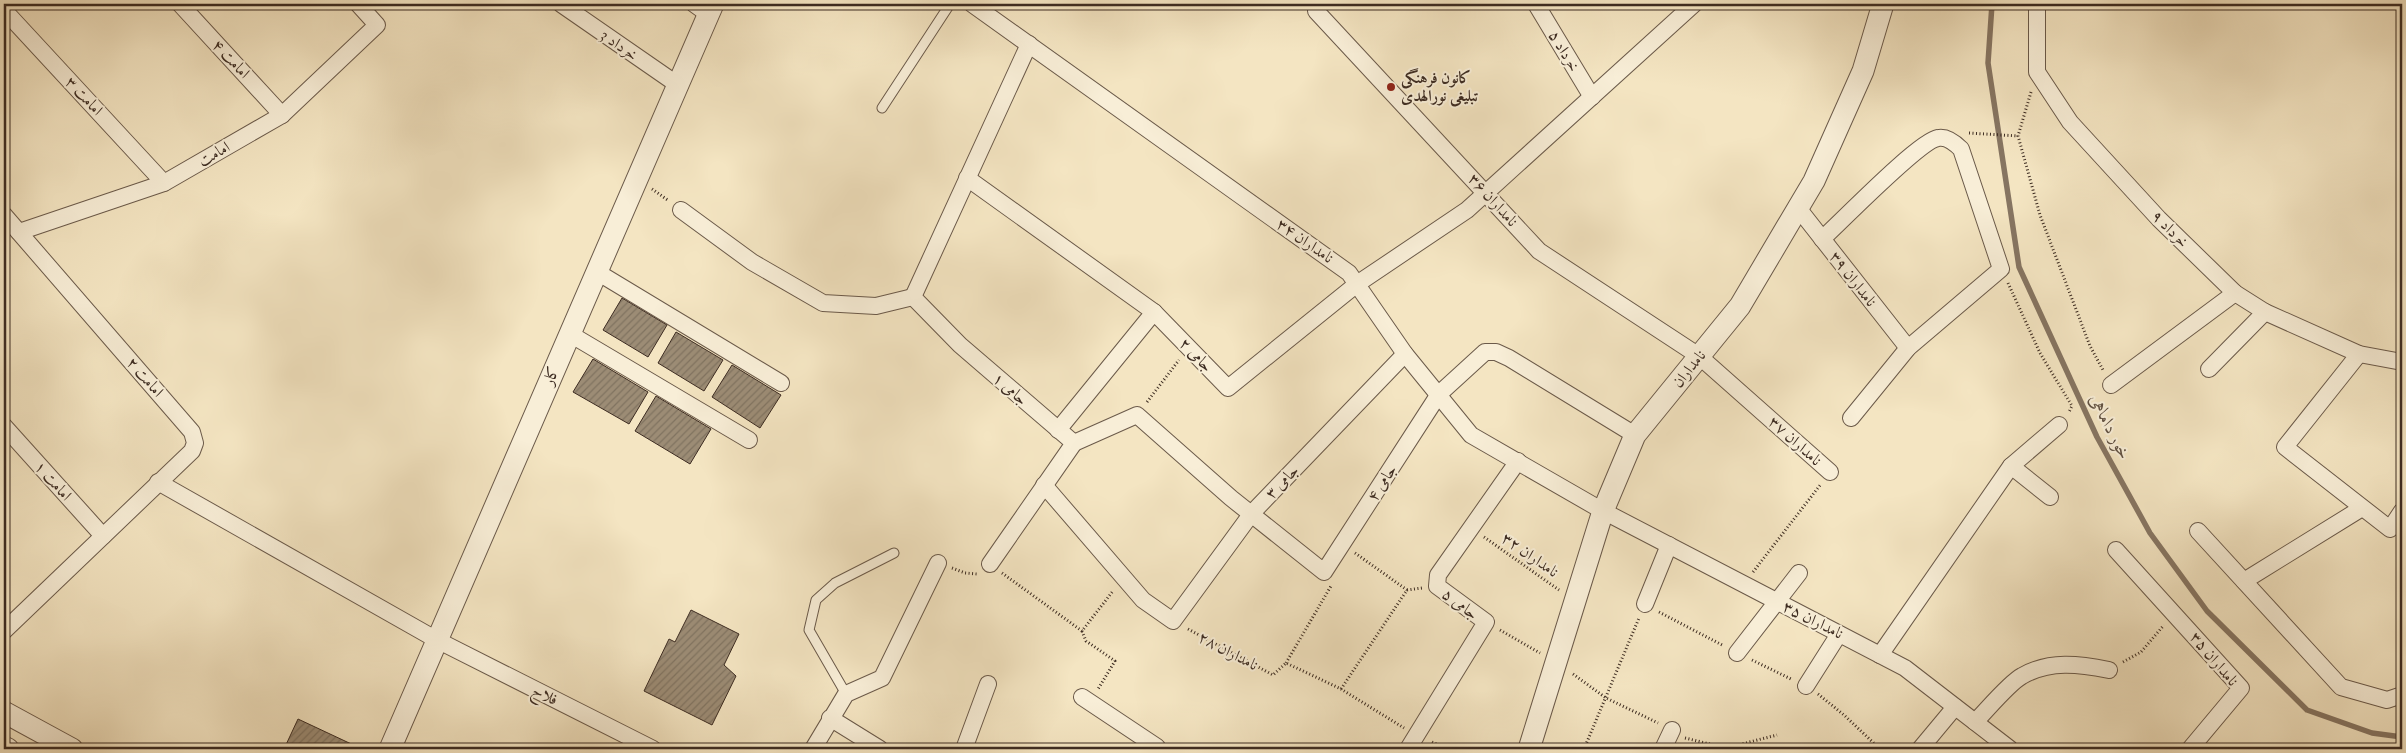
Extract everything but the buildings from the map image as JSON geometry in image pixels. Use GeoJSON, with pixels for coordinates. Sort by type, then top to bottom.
{"type":"FeatureCollection","features":[{"type":"Feature","properties":{"kind":"street","name":"امامت ۴"},"geometry":{"type":"LineString","coordinates":[[180,4],[282,115]]}},
{"type":"Feature","properties":{"kind":"street","name":"امامت"},"geometry":{"type":"LineString","coordinates":[[20,232],[164,183],[282,115],[377,25],[358,4]]}},
{"type":"Feature","properties":{"kind":"street","name":"خرداد 3"},"geometry":{"type":"LineString","coordinates":[[561,4],[678,85]]}},
{"type":"Feature","properties":{"kind":"street","name":"نامداران ۳۴"},"geometry":{"type":"LineString","coordinates":[[972,4],[1350,273],[1405,354],[1471,435],[1603,511]]}},
{"type":"Feature","properties":{"kind":"street","name":"خرداد ۵"},"geometry":{"type":"LineString","coordinates":[[1536,4],[1592,97]]}},
{"type":"Feature","properties":{"kind":"street"},"geometry":{"type":"LineString","coordinates":[[1357,284],[1467,210],[1694,4]]}},
{"type":"Feature","properties":{"kind":"street","name":"نامداران"},"geometry":{"type":"LineString","coordinates":[[1528,749],[1554,661],[1576,602],[1603,511],[1636,435],[1740,306],[1814,181],[1863,72],[1883,4]]}},
{"type":"Feature","properties":{"kind":"street"},"geometry":{"type":"LineString","coordinates":[[2037,4],[2038,72]]}},
{"type":"Feature","properties":{"kind":"street","name":"کار"},"geometry":{"type":"LineString","coordinates":[[390,749],[678,85],[705,7]]}},
{"type":"Feature","properties":{"kind":"street","name":"امامت ۳"},"geometry":{"type":"LineString","coordinates":[[4,10],[164,183]]}},
{"type":"Feature","properties":{"kind":"street","name":"نامداران ۳۶"},"geometry":{"type":"LineString","coordinates":[[1316,11],[1539,251],[1699,356]]}},
{"type":"Feature","properties":{"kind":"street"},"geometry":{"type":"LineString","coordinates":[[681,210],[752,262],[823,303],[876,306],[912,297],[1029,44]]}},
{"type":"Feature","properties":{"kind":"street","name":"خرداد ۹"},"geometry":{"type":"LineString","coordinates":[[2038,72],[2070,122],[2159,219],[2235,292],[2265,312],[2359,354],[2402,362]]}},
{"type":"Feature","properties":{"kind":"street"},"geometry":{"type":"LineString","coordinates":[[1822,239],[1926,143],[1938,137],[1952,140],[1961,149],[2001,269],[1908,348],[1851,418]]}},
{"type":"Feature","properties":{"kind":"street","name":"جامی ۲"},"geometry":{"type":"LineString","coordinates":[[967,178],[1154,312],[1228,388],[1357,284]]}},
{"type":"Feature","properties":{"kind":"street","name":"نامداران ۳۹"},"geometry":{"type":"LineString","coordinates":[[1798,208],[1908,348]]}},
{"type":"Feature","properties":{"kind":"street","name":"امامت ۲"},"geometry":{"type":"LineString","coordinates":[[4,215],[192,432],[195,443],[192,451],[5,627]]}},
{"type":"Feature","properties":{"kind":"street"},"geometry":{"type":"LineString","coordinates":[[597,272],[781,383]]}},
{"type":"Feature","properties":{"kind":"street"},"geometry":{"type":"LineString","coordinates":[[2111,385],[2235,292]]}},
{"type":"Feature","properties":{"kind":"street","name":"جامی ۱"},"geometry":{"type":"LineString","coordinates":[[912,297],[960,345],[1074,443]]}},
{"type":"Feature","properties":{"kind":"street"},"geometry":{"type":"LineString","coordinates":[[1058,430],[1154,312]]}},
{"type":"Feature","properties":{"kind":"street"},"geometry":{"type":"LineString","coordinates":[[2209,369],[2265,312]]}},
{"type":"Feature","properties":{"kind":"street"},"geometry":{"type":"LineString","coordinates":[[570,334],[749,440]]}},
{"type":"Feature","properties":{"kind":"street","name":"جامی ۴"},"geometry":{"type":"LineString","coordinates":[[1324,572],[1439,394],[1484,352],[1496,352],[1636,435]]}},
{"type":"Feature","properties":{"kind":"street","name":"جامی ۳"},"geometry":{"type":"LineString","coordinates":[[1173,621],[1252,513],[1405,354]]}},
{"type":"Feature","properties":{"kind":"street"},"geometry":{"type":"LineString","coordinates":[[2359,354],[2284,447],[2396,534],[2402,511]]}},
{"type":"Feature","properties":{"kind":"street","name":"نامداران ۳۷"},"geometry":{"type":"LineString","coordinates":[[1699,356],[1830,472]]}},
{"type":"Feature","properties":{"kind":"street"},"geometry":{"type":"LineString","coordinates":[[990,564],[1074,443],[1137,415],[1324,572]]}},
{"type":"Feature","properties":{"kind":"street"},"geometry":{"type":"LineString","coordinates":[[1880,655],[2011,466],[2059,425]]}},
{"type":"Feature","properties":{"kind":"street","name":"امامت ۱"},"geometry":{"type":"LineString","coordinates":[[4,426],[103,536]]}},
{"type":"Feature","properties":{"kind":"street","name":"جامی ۵"},"geometry":{"type":"LineString","coordinates":[[1408,749],[1418,736],[1486,622],[1437,586],[1438,575],[1518,461]]}},
{"type":"Feature","properties":{"kind":"street"},"geometry":{"type":"LineString","coordinates":[[2011,466],[2050,498]]}},
{"type":"Feature","properties":{"kind":"street","name":"فلاح"},"geometry":{"type":"LineString","coordinates":[[158,482],[437,640],[653,749]]}},
{"type":"Feature","properties":{"kind":"street"},"geometry":{"type":"LineString","coordinates":[[1044,485],[1143,600],[1173,621]]}},
{"type":"Feature","properties":{"kind":"street"},"geometry":{"type":"LineString","coordinates":[[2244,581],[2362,508]]}},
{"type":"Feature","properties":{"kind":"street","name":"نامداران ۳۵"},"geometry":{"type":"LineString","coordinates":[[1603,511],[1904,668],[2010,749]]}},
{"type":"Feature","properties":{"kind":"street"},"geometry":{"type":"LineString","coordinates":[[2198,532],[2341,687],[2387,700],[2402,695]]}},
{"type":"Feature","properties":{"kind":"street"},"geometry":{"type":"LineString","coordinates":[[1645,604],[1669,546]]}},
{"type":"Feature","properties":{"kind":"street","name":"نامداران ۳۵"},"geometry":{"type":"LineString","coordinates":[[2116,550],[2241,688],[2190,749]]}},
{"type":"Feature","properties":{"kind":"street"},"geometry":{"type":"LineString","coordinates":[[813,749],[846,694],[882,678],[938,563]]}},
{"type":"Feature","properties":{"kind":"street"},"geometry":{"type":"LineString","coordinates":[[1737,653],[1799,573]]}},
{"type":"Feature","properties":{"kind":"street"},"geometry":{"type":"LineString","coordinates":[[1806,686],[1839,634]]}},
{"type":"Feature","properties":{"kind":"street"},"geometry":{"type":"LineString","coordinates":[[1975,722],[2020,676],[2048,665],[2082,664],[2109,670]]}},
{"type":"Feature","properties":{"kind":"street"},"geometry":{"type":"LineString","coordinates":[[964,749],[988,684]]}},
{"type":"Feature","properties":{"kind":"street"},"geometry":{"type":"LineString","coordinates":[[1086,700],[1158,748]]}},
{"type":"Feature","properties":{"kind":"street"},"geometry":{"type":"LineString","coordinates":[[1920,749],[1955,707]]}},
{"type":"Feature","properties":{"kind":"street"},"geometry":{"type":"LineString","coordinates":[[4,712],[72,749]]}},
{"type":"Feature","properties":{"kind":"street"},"geometry":{"type":"LineString","coordinates":[[830,718],[880,749]]}},
{"type":"Feature","properties":{"kind":"street"},"geometry":{"type":"LineString","coordinates":[[1663,749],[1672,730]]}},
{"type":"Feature","properties":{"kind":"street"},"geometry":{"type":"LineString","coordinates":[[4,747],[8,749]]}},
{"type":"Feature","properties":{"kind":"lane"},"geometry":{"type":"LineString","coordinates":[[882,108],[950,4]]}},
{"type":"Feature","properties":{"kind":"lane"},"geometry":{"type":"LineString","coordinates":[[846,694],[809,630],[816,600],[834,583],[894,553]]}},
{"type":"Feature","properties":{"kind":"path"},"geometry":{"type":"LineString","coordinates":[[2038,72],[2018,136],[2044,224],[2090,346],[2111,385]]}},
{"type":"Feature","properties":{"kind":"path"},"geometry":{"type":"LineString","coordinates":[[1952,140],[1973,132],[2018,136]]}},
{"type":"Feature","properties":{"kind":"path"},"geometry":{"type":"LineString","coordinates":[[638,178],[681,210]]}},
{"type":"Feature","properties":{"kind":"path"},"geometry":{"type":"LineString","coordinates":[[2001,269],[2040,353],[2072,406],[2059,425]]}},
{"type":"Feature","properties":{"kind":"path"},"geometry":{"type":"LineString","coordinates":[[1137,415],[1189,347]]}},
{"type":"Feature","properties":{"kind":"path","name":"نامداران ۳۷"},"geometry":{"type":"LineString","coordinates":[[1743,584],[1830,472]]}},
{"type":"Feature","properties":{"kind":"path","name":"نامداران ۳۲"},"geometry":{"type":"LineString","coordinates":[[1471,528],[1576,602]]}},
{"type":"Feature","properties":{"kind":"path"},"geometry":{"type":"LineString","coordinates":[[1342,544],[1407,590],[1437,586]]}},
{"type":"Feature","properties":{"kind":"path"},"geometry":{"type":"LineString","coordinates":[[938,563],[972,575],[977,574],[990,564],[1082,630],[1086,641],[1115,661],[1086,700]]}},
{"type":"Feature","properties":{"kind":"path"},"geometry":{"type":"LineString","coordinates":[[1324,572],[1332,587],[1286,663],[1341,690],[1418,736],[1447,749]]}},
{"type":"Feature","properties":{"kind":"path"},"geometry":{"type":"LineString","coordinates":[[1082,630],[1124,576]]}},
{"type":"Feature","properties":{"kind":"path"},"geometry":{"type":"LineString","coordinates":[[1341,690],[1407,590]]}},
{"type":"Feature","properties":{"kind":"path"},"geometry":{"type":"LineString","coordinates":[[1584,749],[1645,604]]}},
{"type":"Feature","properties":{"kind":"path"},"geometry":{"type":"LineString","coordinates":[[2109,670],[2141,652],[2174,613]]}},
{"type":"Feature","properties":{"kind":"path","name":"نامداران ۲۸"},"geometry":{"type":"LineString","coordinates":[[1173,621],[1273,675],[1286,663]]}},
{"type":"Feature","properties":{"kind":"path"},"geometry":{"type":"LineString","coordinates":[[1486,622],[1554,661]]}},
{"type":"Feature","properties":{"kind":"path"},"geometry":{"type":"LineString","coordinates":[[1806,686],[1844,715],[1880,749]]}},
{"type":"Feature","properties":{"kind":"waterway","name":"خور داماهی"},"geometry":{"type":"LineString","coordinates":[[1992,4],[1988,63],[2019,267],[2097,437],[2150,533],[2207,611],[2307,710],[2372,733],[2402,737]]}},
{"type":"Feature","properties":{"kind":"place","name":"کانون فرهنگی تبلیغی نورالهدی"},"geometry":{"type":"Point","coordinates":[1391,87]}}]}
